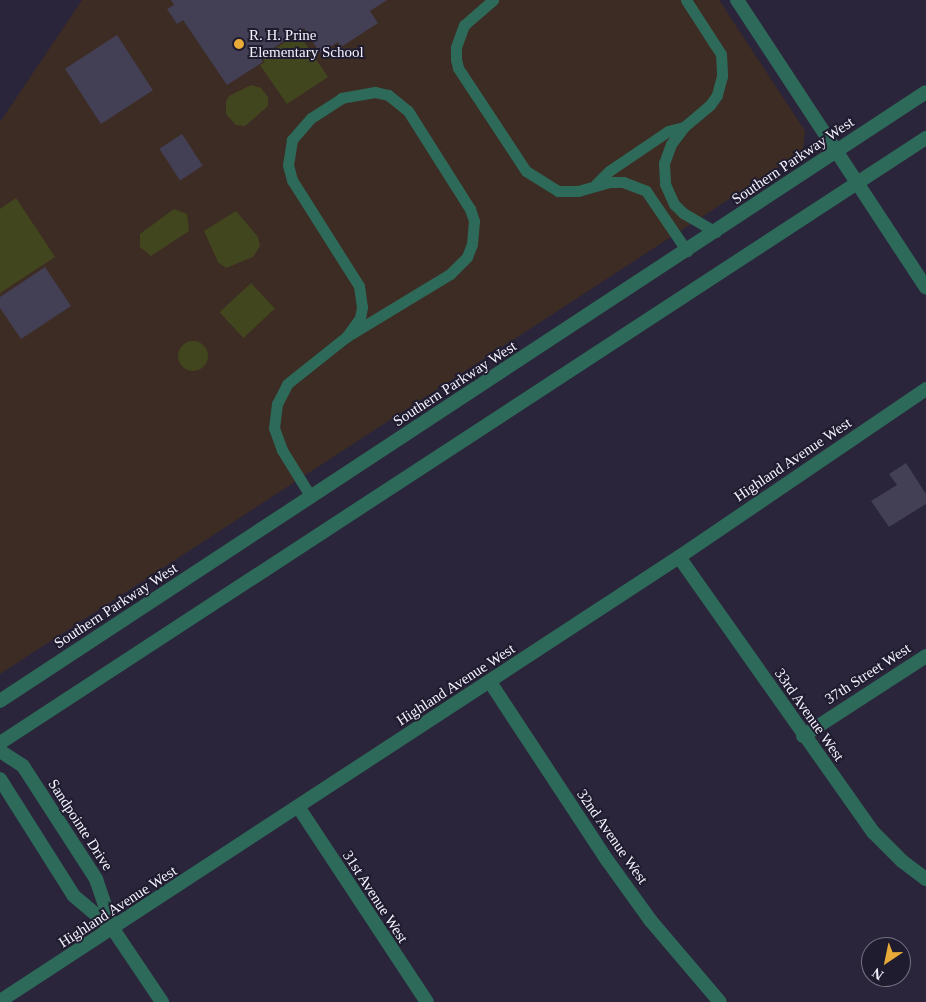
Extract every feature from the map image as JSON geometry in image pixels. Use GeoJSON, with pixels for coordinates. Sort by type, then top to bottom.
{"type":"FeatureCollection","features":[{"type":"Feature","properties":{"kind":"street"},"geometry":{"type":"LineString","coordinates":[[737,0],[926,288]]}},
{"type":"Feature","properties":{"kind":"street","name":"Southern Parkway West"},"geometry":{"type":"LineString","coordinates":[[0,701],[838,152],[926,92]]}},
{"type":"Feature","properties":{"kind":"street"},"geometry":{"type":"LineString","coordinates":[[0,743],[926,138]]}},
{"type":"Feature","properties":{"kind":"street","name":"Highland Avenue West"},"geometry":{"type":"LineString","coordinates":[[0,1001],[490,682],[679,557],[926,389]]}},
{"type":"Feature","properties":{"kind":"street","name":"33rd Avenue West"},"geometry":{"type":"LineString","coordinates":[[679,557],[803,736],[874,832],[902,861],[926,879]]}},
{"type":"Feature","properties":{"kind":"street","name":"37th Street West"},"geometry":{"type":"LineString","coordinates":[[803,736],[926,656]]}},
{"type":"Feature","properties":{"kind":"street","name":"32nd Avenue West"},"geometry":{"type":"LineString","coordinates":[[490,682],[612,868],[651,921],[720,1002]]}},
{"type":"Feature","properties":{"kind":"street","name":"Sandpointe Drive"},"geometry":{"type":"LineString","coordinates":[[0,751],[23,766],[96,879],[113,929],[162,1002]]}},
{"type":"Feature","properties":{"kind":"street","name":"Sandpointe Drive"},"geometry":{"type":"LineString","coordinates":[[0,779],[74,896],[113,929]]}},
{"type":"Feature","properties":{"kind":"street","name":"31st Avenue West"},"geometry":{"type":"LineString","coordinates":[[299,808],[427,1002]]}},
{"type":"Feature","properties":{"kind":"lane"},"geometry":{"type":"LineString","coordinates":[[493,0],[464,25],[456,47],[458,68],[532,177],[558,191],[578,191],[596,184],[624,182],[646,191],[687,251]]}},
{"type":"Feature","properties":{"kind":"lane"},"geometry":{"type":"LineString","coordinates":[[596,184],[609,171],[668,132],[684,127],[703,113],[717,95],[723,65],[721,54],[686,0]]}},
{"type":"Feature","properties":{"kind":"lane"},"geometry":{"type":"LineString","coordinates":[[312,497],[277,440],[274,428],[277,404],[295,375],[346,337],[459,268],[467,257],[473,234],[470,209],[408,111],[388,95],[376,92],[342,98],[310,119],[292,140],[288,165],[292,180],[358,286],[362,307],[360,318],[346,337]]}},
{"type":"Feature","properties":{"kind":"lane"},"geometry":{"type":"LineString","coordinates":[[684,127],[666,155],[665,184],[674,204],[683,213],[716,232]]}},
{"type":"Feature","properties":{"kind":"shaded area"},"geometry":{"type":"Polygon","coordinates":[[[82,0],[719,0],[805,131],[803,151],[0,674],[0,122],[82,0]]]}},
{"type":"Feature","properties":{"kind":"green space"},"geometry":{"type":"Polygon","coordinates":[[[298,33],[328,77],[287,104],[260,65],[265,62],[262,58],[298,33]]]}},
{"type":"Feature","properties":{"kind":"green space"},"geometry":{"type":"Polygon","coordinates":[[[251,85],[261,88],[268,97],[268,106],[245,126],[236,125],[226,114],[226,102],[229,96],[251,85]]]}},
{"type":"Feature","properties":{"kind":"green space"},"geometry":{"type":"Polygon","coordinates":[[[16,198],[55,257],[0,293],[0,209],[16,198]]]}},
{"type":"Feature","properties":{"kind":"green space"},"geometry":{"type":"Polygon","coordinates":[[[174,209],[187,214],[189,231],[151,256],[140,247],[140,234],[174,209]]]}},
{"type":"Feature","properties":{"kind":"green space"},"geometry":{"type":"Polygon","coordinates":[[[236,211],[258,237],[260,246],[253,257],[226,268],[218,262],[204,231],[236,211]]]}},
{"type":"Feature","properties":{"kind":"green space"},"geometry":{"type":"Polygon","coordinates":[[[251,283],[275,309],[243,338],[220,312],[251,283]]]}},
{"type":"Feature","properties":{"kind":"green space"},"geometry":{"type":"Polygon","coordinates":[[[193,341],[204,345],[208,356],[204,367],[193,371],[182,367],[178,356],[182,345],[193,341]]]}},
{"type":"Feature","properties":{"kind":"building","name":"R. H. Prine Elementary School"},"geometry":{"type":"Polygon","coordinates":[[[171,0],[387,0],[370,11],[378,23],[341,47],[338,42],[320,53],[304,28],[260,57],[263,62],[227,85],[183,20],[177,24],[167,9],[174,5],[171,0]]]}},
{"type":"Feature","properties":{"kind":"building"},"geometry":{"type":"Polygon","coordinates":[[[117,35],[153,90],[101,124],[65,69],[117,35]]]}},
{"type":"Feature","properties":{"kind":"building"},"geometry":{"type":"Polygon","coordinates":[[[182,134],[203,166],[180,181],[159,149],[182,134]]]}},
{"type":"Feature","properties":{"kind":"building"},"geometry":{"type":"Polygon","coordinates":[[[45,267],[71,306],[21,339],[0,308],[0,297],[45,267]]]}},
{"type":"Feature","properties":{"kind":"building"},"geometry":{"type":"Polygon","coordinates":[[[906,463],[926,494],[926,504],[889,527],[871,501],[897,485],[889,474],[906,463]]]}},
{"type":"Feature","properties":{"kind":"place","name":"R. H. Prine Elementary School"},"geometry":{"type":"Point","coordinates":[239,44]}}]}
